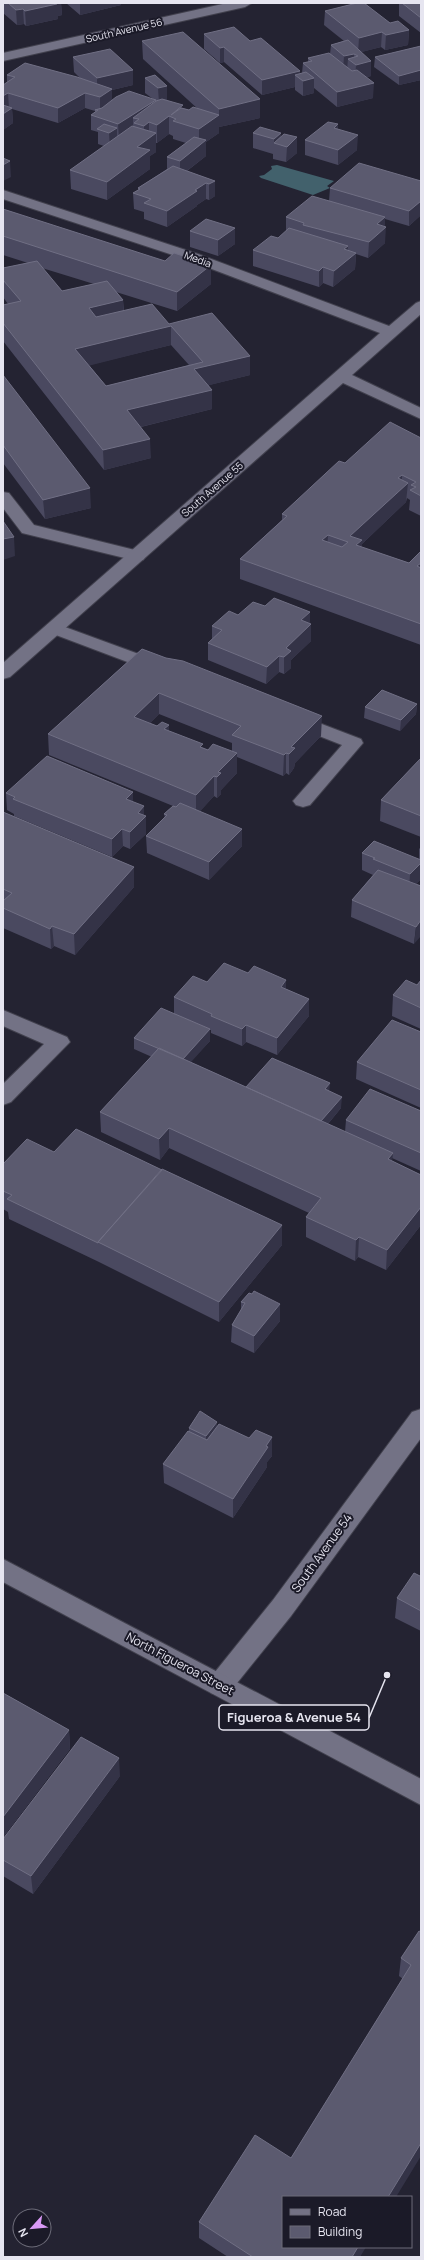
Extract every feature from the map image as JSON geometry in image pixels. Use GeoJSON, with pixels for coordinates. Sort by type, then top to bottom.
{"type":"FeatureCollection","features":[{"type":"Feature","properties":{"kind":"street","name":"South Avenue 56"},"geometry":{"type":"LineString","coordinates":[[3,57],[245,3]]}},
{"type":"Feature","properties":{"kind":"street","name":"Media"},"geometry":{"type":"LineString","coordinates":[[3,194],[193,257],[391,332]]}},
{"type":"Feature","properties":{"kind":"street","name":"South Avenue 55"},"geometry":{"type":"LineString","coordinates":[[3,672],[421,306]]}},
{"type":"Feature","properties":{"kind":"street"},"geometry":{"type":"LineString","coordinates":[[342,376],[421,414]]}},
{"type":"Feature","properties":{"kind":"street"},"geometry":{"type":"LineString","coordinates":[[3,497],[28,529],[137,556]]}},
{"type":"Feature","properties":{"kind":"street"},"geometry":{"type":"LineString","coordinates":[[54,628],[177,675]]}},
{"type":"Feature","properties":{"kind":"street"},"geometry":{"type":"LineString","coordinates":[[273,712],[354,743],[303,801]]}},
{"type":"Feature","properties":{"kind":"street"},"geometry":{"type":"LineString","coordinates":[[3,1017],[59,1042],[3,1097]]}},
{"type":"Feature","properties":{"kind":"street","name":"South Avenue 54"},"geometry":{"type":"LineString","coordinates":[[220,1685],[282,1608],[421,1419]]}},
{"type":"Feature","properties":{"kind":"street","name":"North Figueroa Street"},"geometry":{"type":"LineString","coordinates":[[3,1570],[421,1793]]}},
{"type":"Feature","properties":{"kind":"water"},"geometry":{"type":"Polygon","coordinates":[[[277,165],[334,181],[327,186],[330,188],[313,195],[261,178],[259,176],[264,175],[272,169],[271,166],[277,165]]]}},
{"type":"Feature","properties":{"kind":"building"},"geometry":{"type":"Polygon","coordinates":[[[8,3],[57,4],[25,11],[23,9],[16,10],[8,3]]]}},
{"type":"Feature","properties":{"kind":"building"},"geometry":{"type":"Polygon","coordinates":[[[357,3],[364,3],[390,23],[398,21],[409,30],[386,35],[382,32],[359,38],[325,11],[357,3]]]}},
{"type":"Feature","properties":{"kind":"building"},"geometry":{"type":"Polygon","coordinates":[[[402,3],[421,3],[421,18],[402,3]]]}},
{"type":"Feature","properties":{"kind":"building"},"geometry":{"type":"Polygon","coordinates":[[[234,27],[250,41],[261,38],[300,71],[262,80],[224,47],[220,48],[204,34],[234,27]]]}},
{"type":"Feature","properties":{"kind":"building"},"geometry":{"type":"Polygon","coordinates":[[[183,32],[260,99],[219,109],[142,41],[183,32]]]}},
{"type":"Feature","properties":{"kind":"building"},"geometry":{"type":"Polygon","coordinates":[[[348,40],[371,61],[356,65],[348,59],[358,56],[354,54],[344,56],[331,45],[348,40]]]}},
{"type":"Feature","properties":{"kind":"building"},"geometry":{"type":"Polygon","coordinates":[[[421,46],[421,70],[399,76],[375,57],[421,46]]]}},
{"type":"Feature","properties":{"kind":"building"},"geometry":{"type":"Polygon","coordinates":[[[110,49],[133,70],[97,78],[73,57],[110,49]]]}},
{"type":"Feature","properties":{"kind":"building"},"geometry":{"type":"Polygon","coordinates":[[[329,53],[352,71],[357,70],[374,83],[337,92],[303,63],[312,61],[308,58],[329,53]]]}},
{"type":"Feature","properties":{"kind":"building"},"geometry":{"type":"Polygon","coordinates":[[[25,63],[77,77],[112,89],[100,97],[85,93],[58,108],[8,93],[3,96],[3,85],[15,77],[7,75],[25,63]]]}},
{"type":"Feature","properties":{"kind":"building"},"geometry":{"type":"Polygon","coordinates":[[[306,72],[314,78],[303,81],[295,75],[306,72]]]}},
{"type":"Feature","properties":{"kind":"building"},"geometry":{"type":"Polygon","coordinates":[[[155,75],[167,86],[158,88],[145,78],[155,75]]]}},
{"type":"Feature","properties":{"kind":"building"},"geometry":{"type":"Polygon","coordinates":[[[129,91],[156,100],[118,124],[91,115],[98,110],[95,110],[102,108],[116,97],[129,91]]]}},
{"type":"Feature","properties":{"kind":"building"},"geometry":{"type":"Polygon","coordinates":[[[162,99],[183,105],[171,115],[181,108],[189,110],[193,107],[219,115],[199,129],[173,121],[176,119],[169,116],[157,125],[149,122],[144,126],[134,123],[139,119],[133,118],[156,101],[162,99]]]}},
{"type":"Feature","properties":{"kind":"building"},"geometry":{"type":"Polygon","coordinates":[[[3,105],[12,108],[3,114],[3,105]]]}},
{"type":"Feature","properties":{"kind":"building"},"geometry":{"type":"Polygon","coordinates":[[[328,122],[338,124],[334,128],[358,135],[338,150],[305,140],[328,122]]]}},
{"type":"Feature","properties":{"kind":"building"},"geometry":{"type":"Polygon","coordinates":[[[104,124],[117,128],[109,133],[97,129],[104,124]]]}},
{"type":"Feature","properties":{"kind":"building"},"geometry":{"type":"Polygon","coordinates":[[[132,126],[156,133],[137,147],[150,150],[107,182],[70,170],[132,126]]]}},
{"type":"Feature","properties":{"kind":"building"},"geometry":{"type":"Polygon","coordinates":[[[260,127],[281,133],[274,139],[253,133],[260,127]]]}},
{"type":"Feature","properties":{"kind":"building"},"geometry":{"type":"Polygon","coordinates":[[[284,134],[297,137],[287,147],[274,143],[284,134]]]}},
{"type":"Feature","properties":{"kind":"building"},"geometry":{"type":"Polygon","coordinates":[[[194,137],[206,140],[180,161],[167,157],[194,137]]]}},
{"type":"Feature","properties":{"kind":"building"},"geometry":{"type":"Polygon","coordinates":[[[3,158],[10,161],[3,165],[3,158]]]}},
{"type":"Feature","properties":{"kind":"building"},"geometry":{"type":"Polygon","coordinates":[[[359,163],[421,181],[421,201],[409,211],[330,188],[359,163]]]}},
{"type":"Feature","properties":{"kind":"building"},"geometry":{"type":"Polygon","coordinates":[[[173,166],[215,181],[209,184],[206,183],[195,190],[197,191],[167,211],[144,203],[151,199],[133,193],[140,189],[138,188],[173,166]]]}},
{"type":"Feature","properties":{"kind":"building"},"geometry":{"type":"Polygon","coordinates":[[[312,196],[385,217],[377,224],[386,227],[369,242],[303,225],[304,223],[286,217],[312,196]]]}},
{"type":"Feature","properties":{"kind":"building"},"geometry":{"type":"Polygon","coordinates":[[[3,209],[165,261],[174,253],[211,265],[177,292],[3,236],[3,209]]]}},
{"type":"Feature","properties":{"kind":"building"},"geometry":{"type":"Polygon","coordinates":[[[206,219],[235,228],[218,240],[190,231],[206,219]]]}},
{"type":"Feature","properties":{"kind":"building"},"geometry":{"type":"Polygon","coordinates":[[[289,228],[348,246],[344,249],[356,253],[334,271],[323,267],[319,271],[253,250],[271,236],[278,238],[289,228]]]}},
{"type":"Feature","properties":{"kind":"building"},"geometry":{"type":"Polygon","coordinates":[[[37,261],[62,291],[107,281],[123,300],[89,308],[96,317],[152,304],[169,324],[212,313],[250,356],[194,369],[212,390],[127,410],[150,439],[103,450],[3,323],[3,305],[21,301],[3,280],[3,268],[37,261]],[[171,326],[75,349],[106,386],[203,362],[171,326]]]}},
{"type":"Feature","properties":{"kind":"building"},"geometry":{"type":"Polygon","coordinates":[[[3,375],[90,488],[43,500],[3,445],[3,375]]]}},
{"type":"Feature","properties":{"kind":"building"},"geometry":{"type":"Polygon","coordinates":[[[390,422],[421,438],[421,496],[410,490],[416,487],[411,485],[416,482],[402,475],[398,478],[408,483],[350,536],[362,540],[356,545],[409,563],[421,551],[421,563],[417,566],[421,568],[421,624],[240,559],[287,516],[282,514],[339,461],[345,463],[390,422]],[[328,535],[322,540],[342,547],[348,542],[328,535]]]}},
{"type":"Feature","properties":{"kind":"building"},"geometry":{"type":"Polygon","coordinates":[[[3,521],[14,537],[3,539],[3,521]]]}},
{"type":"Feature","properties":{"kind":"building"},"geometry":{"type":"Polygon","coordinates":[[[274,598],[310,612],[301,620],[311,624],[286,648],[291,651],[284,657],[279,656],[267,667],[208,643],[222,630],[212,626],[229,611],[238,615],[253,602],[265,606],[274,598]]]}},
{"type":"Feature","properties":{"kind":"building"},"geometry":{"type":"Polygon","coordinates":[[[142,649],[166,658],[183,661],[322,716],[291,747],[295,748],[289,754],[286,753],[284,755],[232,735],[241,726],[159,693],[134,717],[157,726],[162,722],[169,725],[164,729],[203,744],[200,747],[208,750],[213,744],[237,753],[218,772],[221,773],[217,777],[214,776],[196,795],[48,734],[142,649]]]}},
{"type":"Feature","properties":{"kind":"building"},"geometry":{"type":"Polygon","coordinates":[[[382,690],[417,704],[401,720],[365,707],[382,690]]]}},
{"type":"Feature","properties":{"kind":"building"},"geometry":{"type":"Polygon","coordinates":[[[47,756],[133,792],[126,799],[144,806],[138,813],[146,816],[130,832],[122,829],[112,839],[13,799],[15,797],[6,793],[47,756]]]}},
{"type":"Feature","properties":{"kind":"building"},"geometry":{"type":"Polygon","coordinates":[[[421,758],[421,816],[381,800],[421,758]]]}},
{"type":"Feature","properties":{"kind":"building"},"geometry":{"type":"Polygon","coordinates":[[[180,803],[242,829],[209,862],[146,836],[167,815],[164,814],[173,806],[176,807],[180,803]]]}},
{"type":"Feature","properties":{"kind":"building"},"geometry":{"type":"Polygon","coordinates":[[[3,812],[134,867],[74,934],[52,926],[50,929],[3,908],[3,901],[12,893],[3,889],[3,812]]]}},
{"type":"Feature","properties":{"kind":"building"},"geometry":{"type":"Polygon","coordinates":[[[374,841],[421,860],[421,863],[410,874],[362,853],[374,841]]]}},
{"type":"Feature","properties":{"kind":"building"},"geometry":{"type":"Polygon","coordinates":[[[378,870],[421,886],[421,920],[416,927],[352,900],[378,870]]]}},
{"type":"Feature","properties":{"kind":"building"},"geometry":{"type":"Polygon","coordinates":[[[224,963],[248,973],[254,966],[286,980],[281,987],[309,999],[277,1038],[246,1025],[242,1029],[211,1016],[212,1014],[174,997],[193,976],[207,982],[224,963]]]}},
{"type":"Feature","properties":{"kind":"building"},"geometry":{"type":"Polygon","coordinates":[[[406,980],[417,985],[421,980],[421,1008],[393,995],[406,980]]]}},
{"type":"Feature","properties":{"kind":"building"},"geometry":{"type":"Polygon","coordinates":[[[161,1008],[210,1029],[183,1059],[134,1038],[161,1008]]]}},
{"type":"Feature","properties":{"kind":"building"},"geometry":{"type":"Polygon","coordinates":[[[392,1020],[421,1032],[421,1090],[357,1062],[392,1020]]]}},
{"type":"Feature","properties":{"kind":"building"},"geometry":{"type":"Polygon","coordinates":[[[159,1048],[393,1153],[388,1159],[421,1175],[421,1207],[387,1250],[359,1237],[356,1240],[306,1217],[321,1198],[169,1128],[159,1139],[100,1112],[159,1048]]]}},
{"type":"Feature","properties":{"kind":"building"},"geometry":{"type":"Polygon","coordinates":[[[272,1058],[330,1083],[325,1089],[342,1097],[321,1121],[246,1087],[272,1058]]]}},
{"type":"Feature","properties":{"kind":"building"},"geometry":{"type":"Polygon","coordinates":[[[370,1089],[421,1111],[421,1153],[346,1120],[370,1089]]]}},
{"type":"Feature","properties":{"kind":"building"},"geometry":{"type":"Polygon","coordinates":[[[76,1129],[162,1170],[98,1243],[7,1199],[12,1195],[3,1191],[3,1164],[27,1139],[54,1152],[76,1129]]]}},
{"type":"Feature","properties":{"kind":"building"},"geometry":{"type":"Polygon","coordinates":[[[162,1169],[282,1225],[219,1302],[98,1242],[162,1169]]]}},
{"type":"Feature","properties":{"kind":"building"},"geometry":{"type":"Polygon","coordinates":[[[254,1291],[280,1304],[254,1336],[232,1325],[245,1303],[241,1302],[249,1293],[252,1294],[254,1291]]]}},
{"type":"Feature","properties":{"kind":"building"},"geometry":{"type":"Polygon","coordinates":[[[200,1411],[217,1422],[206,1436],[189,1428],[200,1411]]]}},
{"type":"Feature","properties":{"kind":"building"},"geometry":{"type":"Polygon","coordinates":[[[219,1424],[249,1438],[256,1430],[272,1437],[266,1446],[268,1447],[233,1499],[163,1464],[188,1431],[207,1440],[219,1424]]]}},
{"type":"Feature","properties":{"kind":"building"},"geometry":{"type":"Polygon","coordinates":[[[414,1573],[420,1576],[421,1575],[421,1611],[397,1598],[414,1573]]]}},
{"type":"Feature","properties":{"kind":"building"},"geometry":{"type":"Polygon","coordinates":[[[3,1693],[69,1730],[3,1817],[3,1693]]]}},
{"type":"Feature","properties":{"kind":"building"},"geometry":{"type":"Polygon","coordinates":[[[81,1737],[119,1758],[31,1876],[3,1860],[3,1839],[81,1737]]]}},
{"type":"Feature","properties":{"kind":"building"},"geometry":{"type":"Polygon","coordinates":[[[419,1931],[421,1932],[421,2143],[389,2196],[282,2196],[282,2248],[357,2248],[352,2257],[253,2257],[199,2222],[255,2135],[291,2158],[411,1965],[401,1958],[419,1931]]]}},
{"type":"Feature","properties":{"kind":"place","name":"Figueroa & Avenue 54"},"geometry":{"type":"Point","coordinates":[387,1675]}}]}
